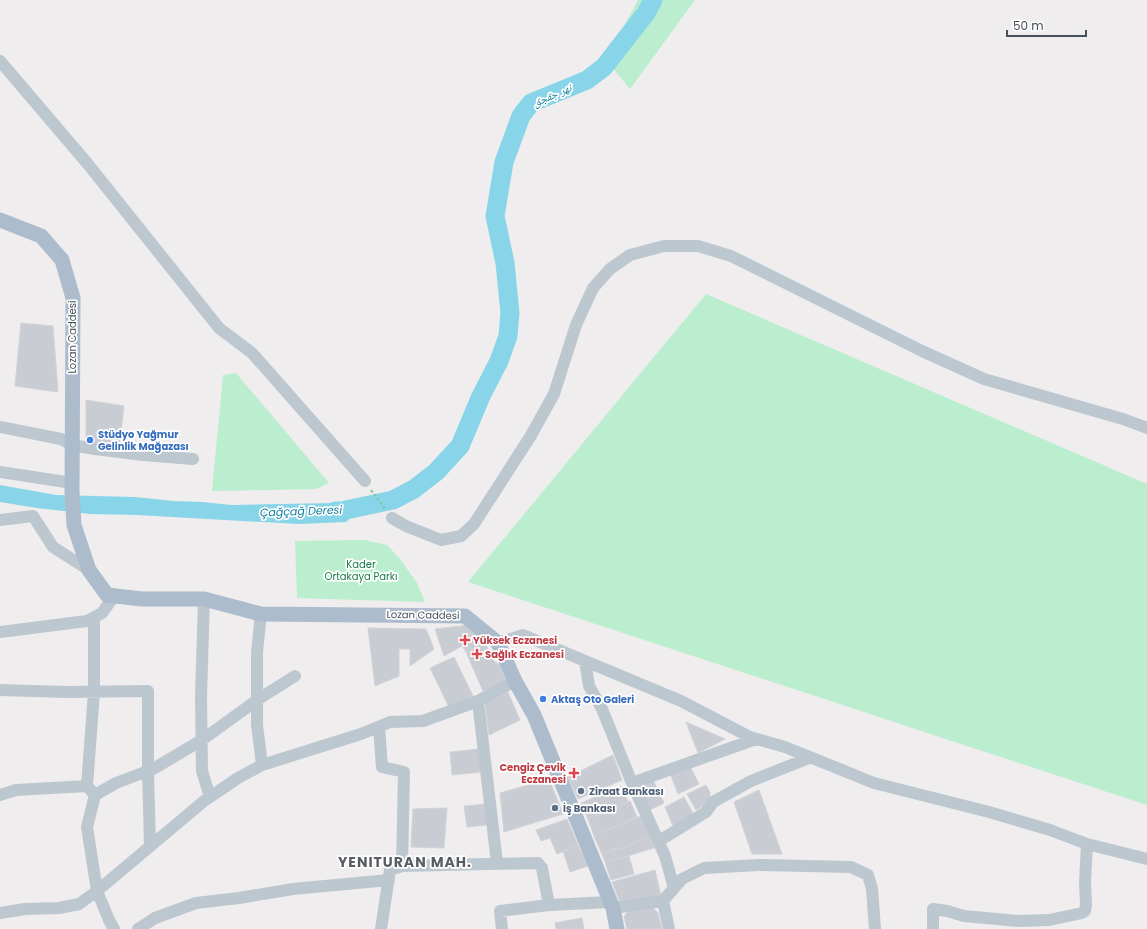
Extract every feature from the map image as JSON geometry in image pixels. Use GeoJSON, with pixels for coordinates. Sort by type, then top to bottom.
{"type":"FeatureCollection","features":[{"type":"Feature","properties":{"kind":"main road","name":"Lozan Caddesi"},"geometry":{"type":"LineString","coordinates":[[0,220],[41,236],[62,260],[73,298],[72,488],[74,525],[89,570],[107,595],[142,599],[204,599],[260,614],[465,616],[498,643],[515,681],[534,714],[611,905],[617,929]]}},
{"type":"Feature","properties":{"kind":"street"},"geometry":{"type":"LineString","coordinates":[[0,61],[87,163],[219,328],[252,353],[365,481]]}},
{"type":"Feature","properties":{"kind":"street"},"geometry":{"type":"LineString","coordinates":[[392,518],[406,526],[441,540],[461,536],[474,524],[530,437],[554,394],[576,325],[593,288],[610,268],[630,255],[664,246],[698,246],[730,256],[922,351],[984,379],[1123,419],[1147,428]]}},
{"type":"Feature","properties":{"kind":"street"},"geometry":{"type":"LineString","coordinates":[[0,426],[61,439],[72,445],[143,455],[193,459]]}},
{"type":"Feature","properties":{"kind":"street"},"geometry":{"type":"LineString","coordinates":[[0,472],[72,488]]}},
{"type":"Feature","properties":{"kind":"street"},"geometry":{"type":"LineString","coordinates":[[1,519],[33,516],[53,547],[89,570]]}},
{"type":"Feature","properties":{"kind":"street"},"geometry":{"type":"LineString","coordinates":[[0,632],[87,622],[102,613],[115,596]]}},
{"type":"Feature","properties":{"kind":"street"},"geometry":{"type":"LineString","coordinates":[[204,599],[202,771],[210,797]]}},
{"type":"Feature","properties":{"kind":"street"},"geometry":{"type":"LineString","coordinates":[[260,614],[257,652],[257,725],[262,765]]}},
{"type":"Feature","properties":{"kind":"street"},"geometry":{"type":"LineString","coordinates":[[94,618],[94,692],[91,791],[87,827],[97,890],[108,920],[114,929]]}},
{"type":"Feature","properties":{"kind":"street"},"geometry":{"type":"LineString","coordinates":[[498,643],[524,635],[681,701],[750,737],[785,747],[874,783],[989,812],[1050,830],[1087,844],[1147,859]]}},
{"type":"Feature","properties":{"kind":"street"},"geometry":{"type":"LineString","coordinates":[[585,661],[589,686],[602,709],[632,782],[659,841],[674,888]]}},
{"type":"Feature","properties":{"kind":"street"},"geometry":{"type":"LineString","coordinates":[[0,795],[16,790],[91,791],[148,771],[202,740],[257,700],[295,676]]}},
{"type":"Feature","properties":{"kind":"street"},"geometry":{"type":"LineString","coordinates":[[0,913],[25,909],[59,908],[79,904],[210,797],[238,778],[262,765],[361,734],[390,722],[423,721],[478,700],[515,681]]}},
{"type":"Feature","properties":{"kind":"street"},"geometry":{"type":"LineString","coordinates":[[0,690],[67,692],[148,691],[150,846]]}},
{"type":"Feature","properties":{"kind":"street"},"geometry":{"type":"LineString","coordinates":[[478,700],[497,863]]}},
{"type":"Feature","properties":{"kind":"street"},"geometry":{"type":"LineString","coordinates":[[379,727],[382,766],[404,772],[402,866]]}},
{"type":"Feature","properties":{"kind":"street"},"geometry":{"type":"LineString","coordinates":[[632,782],[756,739]]}},
{"type":"Feature","properties":{"kind":"street"},"geometry":{"type":"LineString","coordinates":[[659,841],[706,812],[713,802],[751,781],[809,758]]}},
{"type":"Feature","properties":{"kind":"street"},"geometry":{"type":"LineString","coordinates":[[933,929],[933,908],[964,916],[1020,921],[1050,920],[1082,913],[1085,911],[1086,905],[1085,882],[1087,844]]}},
{"type":"Feature","properties":{"kind":"street"},"geometry":{"type":"LineString","coordinates":[[381,929],[390,870],[402,866],[538,863],[542,868],[549,905]]}},
{"type":"Feature","properties":{"kind":"street"},"geometry":{"type":"LineString","coordinates":[[502,929],[500,911],[549,905],[611,905],[663,901],[682,879],[704,868],[759,865],[851,867],[868,875],[872,889],[875,929]]}},
{"type":"Feature","properties":{"kind":"street"},"geometry":{"type":"LineString","coordinates":[[138,929],[155,918],[196,903],[239,898],[293,888],[389,880]]}},
{"type":"Feature","properties":{"kind":"street"},"geometry":{"type":"LineString","coordinates":[[663,901],[669,929]]}},
{"type":"Feature","properties":{"kind":"path"},"geometry":{"type":"LineString","coordinates":[[365,481],[392,518]]}},
{"type":"Feature","properties":{"kind":"green space"},"geometry":{"type":"Polygon","coordinates":[[[638,0],[695,0],[630,89],[606,60],[638,0]]]}},
{"type":"Feature","properties":{"kind":"green space"},"geometry":{"type":"Polygon","coordinates":[[[706,294],[1147,484],[1147,805],[468,582],[706,294]]]}},
{"type":"Feature","properties":{"kind":"green space"},"geometry":{"type":"Polygon","coordinates":[[[236,373],[329,483],[316,489],[212,491],[223,375],[236,373]]]}},
{"type":"Feature","properties":{"kind":"green space","name":"Kader Ortakaya Parkı"},"geometry":{"type":"Polygon","coordinates":[[[364,540],[387,545],[400,559],[417,583],[425,602],[297,598],[295,541],[364,540]]]}},
{"type":"Feature","properties":{"kind":"water"},"geometry":{"type":"Polygon","coordinates":[[[0,485],[56,495],[135,497],[232,505],[335,503],[361,507],[346,522],[298,524],[137,515],[90,514],[0,502],[0,485]]]}},
{"type":"Feature","properties":{"kind":"building"},"geometry":{"type":"Polygon","coordinates":[[[21,323],[53,326],[58,392],[15,386],[21,323]]]}},
{"type":"Feature","properties":{"kind":"building"},"geometry":{"type":"Polygon","coordinates":[[[86,400],[124,406],[119,448],[86,444],[86,400]]]}},
{"type":"Feature","properties":{"kind":"building"},"geometry":{"type":"Polygon","coordinates":[[[470,625],[486,644],[466,652],[462,646],[444,656],[435,629],[470,625]]]}},
{"type":"Feature","properties":{"kind":"building"},"geometry":{"type":"Polygon","coordinates":[[[368,628],[426,629],[434,649],[410,666],[410,649],[399,649],[399,676],[375,686],[368,628]]]}},
{"type":"Feature","properties":{"kind":"building"},"geometry":{"type":"Polygon","coordinates":[[[486,644],[493,660],[500,666],[506,681],[483,691],[466,652],[486,644]]]}},
{"type":"Feature","properties":{"kind":"building"},"geometry":{"type":"Polygon","coordinates":[[[454,657],[473,696],[449,707],[430,668],[454,657]]]}},
{"type":"Feature","properties":{"kind":"building"},"geometry":{"type":"Polygon","coordinates":[[[508,692],[520,720],[489,735],[485,703],[508,692]]]}},
{"type":"Feature","properties":{"kind":"building"},"geometry":{"type":"Polygon","coordinates":[[[686,722],[725,739],[698,753],[686,722]]]}},
{"type":"Feature","properties":{"kind":"building"},"geometry":{"type":"Polygon","coordinates":[[[479,749],[481,772],[452,775],[450,752],[479,749]]]}},
{"type":"Feature","properties":{"kind":"building"},"geometry":{"type":"Polygon","coordinates":[[[613,755],[622,780],[578,799],[568,777],[613,755]]]}},
{"type":"Feature","properties":{"kind":"building"},"geometry":{"type":"Polygon","coordinates":[[[690,766],[699,784],[678,794],[670,773],[690,766]]]}},
{"type":"Feature","properties":{"kind":"building"},"geometry":{"type":"Polygon","coordinates":[[[549,779],[563,814],[504,832],[500,793],[549,779]]]}},
{"type":"Feature","properties":{"kind":"building"},"geometry":{"type":"Polygon","coordinates":[[[653,780],[664,803],[648,811],[638,786],[653,780]]]}},
{"type":"Feature","properties":{"kind":"building"},"geometry":{"type":"Polygon","coordinates":[[[706,785],[710,792],[710,798],[706,804],[696,810],[687,794],[706,785]]]}},
{"type":"Feature","properties":{"kind":"building"},"geometry":{"type":"Polygon","coordinates":[[[622,786],[628,802],[588,819],[581,803],[622,786]]]}},
{"type":"Feature","properties":{"kind":"building"},"geometry":{"type":"Polygon","coordinates":[[[759,790],[782,854],[752,854],[734,802],[759,790]]]}},
{"type":"Feature","properties":{"kind":"building"},"geometry":{"type":"Polygon","coordinates":[[[684,797],[694,815],[673,826],[665,807],[684,797]]]}},
{"type":"Feature","properties":{"kind":"building"},"geometry":{"type":"Polygon","coordinates":[[[630,801],[637,817],[594,836],[588,819],[630,801]]]}},
{"type":"Feature","properties":{"kind":"building"},"geometry":{"type":"Polygon","coordinates":[[[486,804],[487,825],[467,827],[464,806],[486,804]]]}},
{"type":"Feature","properties":{"kind":"building"},"geometry":{"type":"Polygon","coordinates":[[[447,808],[444,848],[411,847],[413,809],[447,808]]]}},
{"type":"Feature","properties":{"kind":"building"},"geometry":{"type":"Polygon","coordinates":[[[641,816],[650,836],[618,850],[617,848],[602,854],[594,836],[641,816]]]}},
{"type":"Feature","properties":{"kind":"building"},"geometry":{"type":"Polygon","coordinates":[[[567,819],[578,845],[557,854],[550,838],[541,841],[536,830],[567,819]]]}},
{"type":"Feature","properties":{"kind":"building"},"geometry":{"type":"Polygon","coordinates":[[[650,836],[654,848],[617,859],[613,850],[617,848],[618,850],[650,836]]]}},
{"type":"Feature","properties":{"kind":"building"},"geometry":{"type":"Polygon","coordinates":[[[578,845],[588,866],[570,872],[563,851],[578,845]]]}},
{"type":"Feature","properties":{"kind":"building"},"geometry":{"type":"Polygon","coordinates":[[[613,850],[617,859],[605,862],[602,854],[613,850]]]}},
{"type":"Feature","properties":{"kind":"building"},"geometry":{"type":"Polygon","coordinates":[[[629,856],[634,874],[611,880],[605,862],[629,856]]]}},
{"type":"Feature","properties":{"kind":"building"},"geometry":{"type":"Polygon","coordinates":[[[655,870],[661,896],[620,902],[612,882],[655,870]]]}},
{"type":"Feature","properties":{"kind":"building"},"geometry":{"type":"Polygon","coordinates":[[[653,908],[658,913],[662,929],[627,929],[624,917],[628,911],[653,908]]]}},
{"type":"Feature","properties":{"kind":"building"},"geometry":{"type":"Polygon","coordinates":[[[582,918],[584,929],[556,929],[555,923],[582,918]]]}},
{"type":"Feature","properties":{"kind":"waterway","name":"Çağçağ Deresi"},"geometry":{"type":"LineString","coordinates":[[335,511],[393,500],[414,489],[436,472],[460,446],[481,396],[499,361],[508,336],[510,313],[505,263],[495,216],[504,162],[521,116],[531,103],[587,80],[604,67],[646,13],[653,0]]}},
{"type":"Feature","properties":{"kind":"place","name":"Stüdyo Yağmur Gelinlik Mağazası"},"geometry":{"type":"Point","coordinates":[90,440]}},
{"type":"Feature","properties":{"kind":"place","name":"Yüksek Eczanesi"},"geometry":{"type":"Point","coordinates":[465,640]}},
{"type":"Feature","properties":{"kind":"place","name":"Sağlık Eczanesi"},"geometry":{"type":"Point","coordinates":[477,654]}},
{"type":"Feature","properties":{"kind":"place","name":"Aktaş Oto Galeri"},"geometry":{"type":"Point","coordinates":[543,699]}},
{"type":"Feature","properties":{"kind":"place","name":"Cengiz Çevik Eczanesi"},"geometry":{"type":"Point","coordinates":[574,773]}},
{"type":"Feature","properties":{"kind":"place","name":"Ziraat Bankası"},"geometry":{"type":"Point","coordinates":[581,791]}},
{"type":"Feature","properties":{"kind":"place","name":"İş Bankası"},"geometry":{"type":"Point","coordinates":[555,808]}},
{"type":"Feature","properties":{"kind":"district","name":"YENITURAN MAH."},"geometry":{"type":"Point","coordinates":[405,862]}},
{"type":"Feature","properties":{"kind":"water label","name":"نهر جقجق"},"geometry":{"type":"Point","coordinates":[552,95]}}]}
